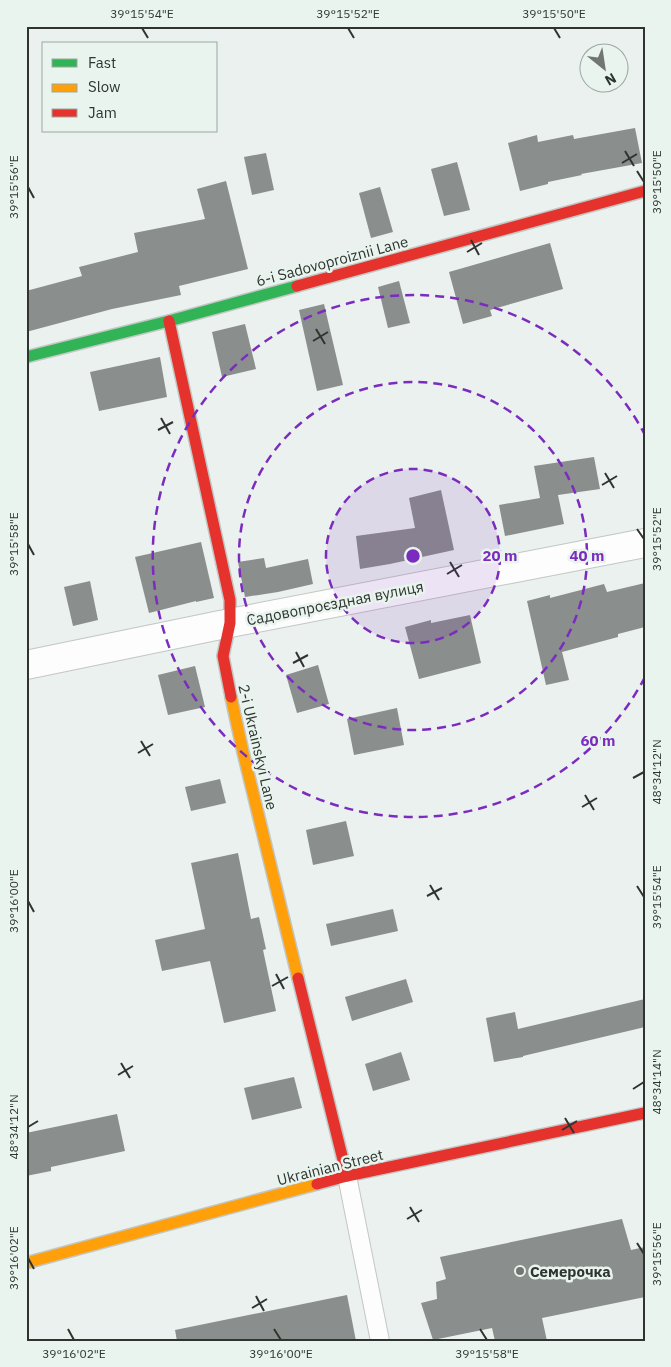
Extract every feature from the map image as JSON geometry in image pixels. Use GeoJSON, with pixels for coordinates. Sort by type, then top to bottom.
{"type":"FeatureCollection","features":[{"type":"Feature","properties":{"kind":"street","name":"6-i Sadovoproiznii Lane"},"geometry":{"type":"LineString","coordinates":[[26,358],[645,191]]}},
{"type":"Feature","properties":{"kind":"street","name":"2-i Ukrainskyi Lane"},"geometry":{"type":"LineString","coordinates":[[168,321],[230,600],[230,623],[223,656],[242,752],[347,1176]]}},
{"type":"Feature","properties":{"kind":"street","name":"Садовопроєздная вулиця"},"geometry":{"type":"LineString","coordinates":[[26,665],[230,623],[645,543]]}},
{"type":"Feature","properties":{"kind":"street","name":"Ukrainian Street"},"geometry":{"type":"LineString","coordinates":[[26,1263],[347,1176],[645,1113]]}},
{"type":"Feature","properties":{"kind":"lane"},"geometry":{"type":"LineString","coordinates":[[347,1176],[380,1341]]}},
{"type":"Feature","properties":{"kind":"building"},"geometry":{"type":"Polygon","coordinates":[[[635,128],[642,163],[581,174],[520,191],[508,143],[537,135],[538,142],[573,135],[574,139],[635,128]]]}},
{"type":"Feature","properties":{"kind":"building"},"geometry":{"type":"Polygon","coordinates":[[[266,153],[274,190],[252,195],[244,157],[266,153]]]}},
{"type":"Feature","properties":{"kind":"building"},"geometry":{"type":"Polygon","coordinates":[[[457,162],[470,210],[444,216],[431,169],[457,162]]]}},
{"type":"Feature","properties":{"kind":"building"},"geometry":{"type":"Polygon","coordinates":[[[226,181],[248,269],[179,286],[181,295],[112,309],[26,332],[26,291],[82,276],[79,267],[138,252],[134,233],[205,219],[197,189],[226,181]]]}},
{"type":"Feature","properties":{"kind":"building"},"geometry":{"type":"Polygon","coordinates":[[[380,187],[393,232],[371,238],[359,193],[380,187]]]}},
{"type":"Feature","properties":{"kind":"building"},"geometry":{"type":"Polygon","coordinates":[[[550,243],[563,289],[490,310],[492,316],[463,324],[449,272],[550,243]]]}},
{"type":"Feature","properties":{"kind":"building"},"geometry":{"type":"Polygon","coordinates":[[[399,281],[410,323],[388,328],[378,287],[399,281]]]}},
{"type":"Feature","properties":{"kind":"building"},"geometry":{"type":"Polygon","coordinates":[[[324,304],[343,385],[317,391],[299,310],[324,304]]]}},
{"type":"Feature","properties":{"kind":"building"},"geometry":{"type":"Polygon","coordinates":[[[245,324],[256,369],[222,377],[212,332],[245,324]]]}},
{"type":"Feature","properties":{"kind":"building"},"geometry":{"type":"Polygon","coordinates":[[[160,357],[167,397],[99,411],[90,372],[160,357]]]}},
{"type":"Feature","properties":{"kind":"building"},"geometry":{"type":"Polygon","coordinates":[[[594,457],[600,489],[558,495],[564,524],[505,536],[499,505],[540,498],[534,466],[594,457]]]}},
{"type":"Feature","properties":{"kind":"building"},"geometry":{"type":"Polygon","coordinates":[[[441,490],[454,550],[360,569],[356,536],[415,528],[409,498],[441,490]]]}},
{"type":"Feature","properties":{"kind":"building"},"geometry":{"type":"Polygon","coordinates":[[[201,542],[214,598],[149,613],[135,557],[201,542]]]}},
{"type":"Feature","properties":{"kind":"building"},"geometry":{"type":"Polygon","coordinates":[[[264,558],[266,568],[308,559],[313,584],[245,597],[238,562],[264,558]]]}},
{"type":"Feature","properties":{"kind":"building"},"geometry":{"type":"Polygon","coordinates":[[[90,581],[98,620],[73,626],[64,587],[90,581]]]}},
{"type":"Feature","properties":{"kind":"building"},"geometry":{"type":"Polygon","coordinates":[[[645,583],[645,627],[618,634],[618,637],[562,652],[569,680],[546,685],[527,601],[550,595],[550,598],[604,584],[607,592],[645,583]]]}},
{"type":"Feature","properties":{"kind":"building"},"geometry":{"type":"Polygon","coordinates":[[[470,615],[481,663],[419,679],[405,627],[431,620],[431,623],[470,615]]]}},
{"type":"Feature","properties":{"kind":"building"},"geometry":{"type":"Polygon","coordinates":[[[318,665],[329,704],[297,713],[286,675],[318,665]]]}},
{"type":"Feature","properties":{"kind":"building"},"geometry":{"type":"Polygon","coordinates":[[[195,666],[205,707],[168,715],[158,675],[195,666]]]}},
{"type":"Feature","properties":{"kind":"building"},"geometry":{"type":"Polygon","coordinates":[[[397,708],[404,745],[354,755],[347,719],[397,708]]]}},
{"type":"Feature","properties":{"kind":"building"},"geometry":{"type":"Polygon","coordinates":[[[220,779],[226,803],[191,811],[185,787],[220,779]]]}},
{"type":"Feature","properties":{"kind":"building"},"geometry":{"type":"Polygon","coordinates":[[[346,821],[354,856],[313,865],[306,830],[346,821]]]}},
{"type":"Feature","properties":{"kind":"building"},"geometry":{"type":"Polygon","coordinates":[[[238,853],[251,919],[259,917],[266,949],[263,950],[276,1011],[224,1023],[210,961],[162,971],[155,940],[205,929],[191,863],[238,853]]]}},
{"type":"Feature","properties":{"kind":"building"},"geometry":{"type":"Polygon","coordinates":[[[393,909],[398,931],[331,946],[326,924],[393,909]]]}},
{"type":"Feature","properties":{"kind":"building"},"geometry":{"type":"Polygon","coordinates":[[[406,979],[413,1002],[352,1021],[345,997],[406,979]]]}},
{"type":"Feature","properties":{"kind":"building"},"geometry":{"type":"Polygon","coordinates":[[[645,999],[645,1027],[523,1057],[494,1062],[486,1018],[515,1012],[518,1029],[645,999]]]}},
{"type":"Feature","properties":{"kind":"building"},"geometry":{"type":"Polygon","coordinates":[[[401,1052],[410,1080],[373,1091],[365,1064],[401,1052]]]}},
{"type":"Feature","properties":{"kind":"building"},"geometry":{"type":"Polygon","coordinates":[[[294,1077],[302,1108],[252,1120],[244,1088],[294,1077]]]}},
{"type":"Feature","properties":{"kind":"building"},"geometry":{"type":"Polygon","coordinates":[[[117,1114],[125,1151],[51,1167],[51,1171],[26,1176],[26,1133],[117,1114]]]}},
{"type":"Feature","properties":{"kind":"building"},"geometry":{"type":"Polygon","coordinates":[[[622,1219],[631,1250],[645,1247],[645,1297],[542,1318],[547,1341],[495,1341],[492,1328],[433,1340],[421,1303],[437,1299],[436,1282],[446,1279],[440,1257],[622,1219]]]}},
{"type":"Feature","properties":{"kind":"building"},"geometry":{"type":"Polygon","coordinates":[[[347,1295],[356,1341],[177,1341],[175,1330],[347,1295]]]}},
{"type":"Feature","properties":{"kind":"traffic: fast"},"geometry":{"type":"LineString","coordinates":[[26,357],[297,286]]}},
{"type":"Feature","properties":{"kind":"traffic: slow"},"geometry":{"type":"LineString","coordinates":[[231,697],[298,978]]}},
{"type":"Feature","properties":{"kind":"traffic: slow"},"geometry":{"type":"LineString","coordinates":[[26,1263],[317,1184]]}},
{"type":"Feature","properties":{"kind":"traffic: jam"},"geometry":{"type":"LineString","coordinates":[[297,286],[645,191]]}},
{"type":"Feature","properties":{"kind":"traffic: jam"},"geometry":{"type":"LineString","coordinates":[[169,321],[230,600],[230,623],[223,656],[231,697]]}},
{"type":"Feature","properties":{"kind":"traffic: jam"},"geometry":{"type":"LineString","coordinates":[[298,978],[347,1176]]}},
{"type":"Feature","properties":{"kind":"traffic: jam"},"geometry":{"type":"LineString","coordinates":[[317,1184],[645,1113]]}},
{"type":"Feature","properties":{"kind":"place","name":"Семерочка"},"geometry":{"type":"Point","coordinates":[520,1271]}}]}
